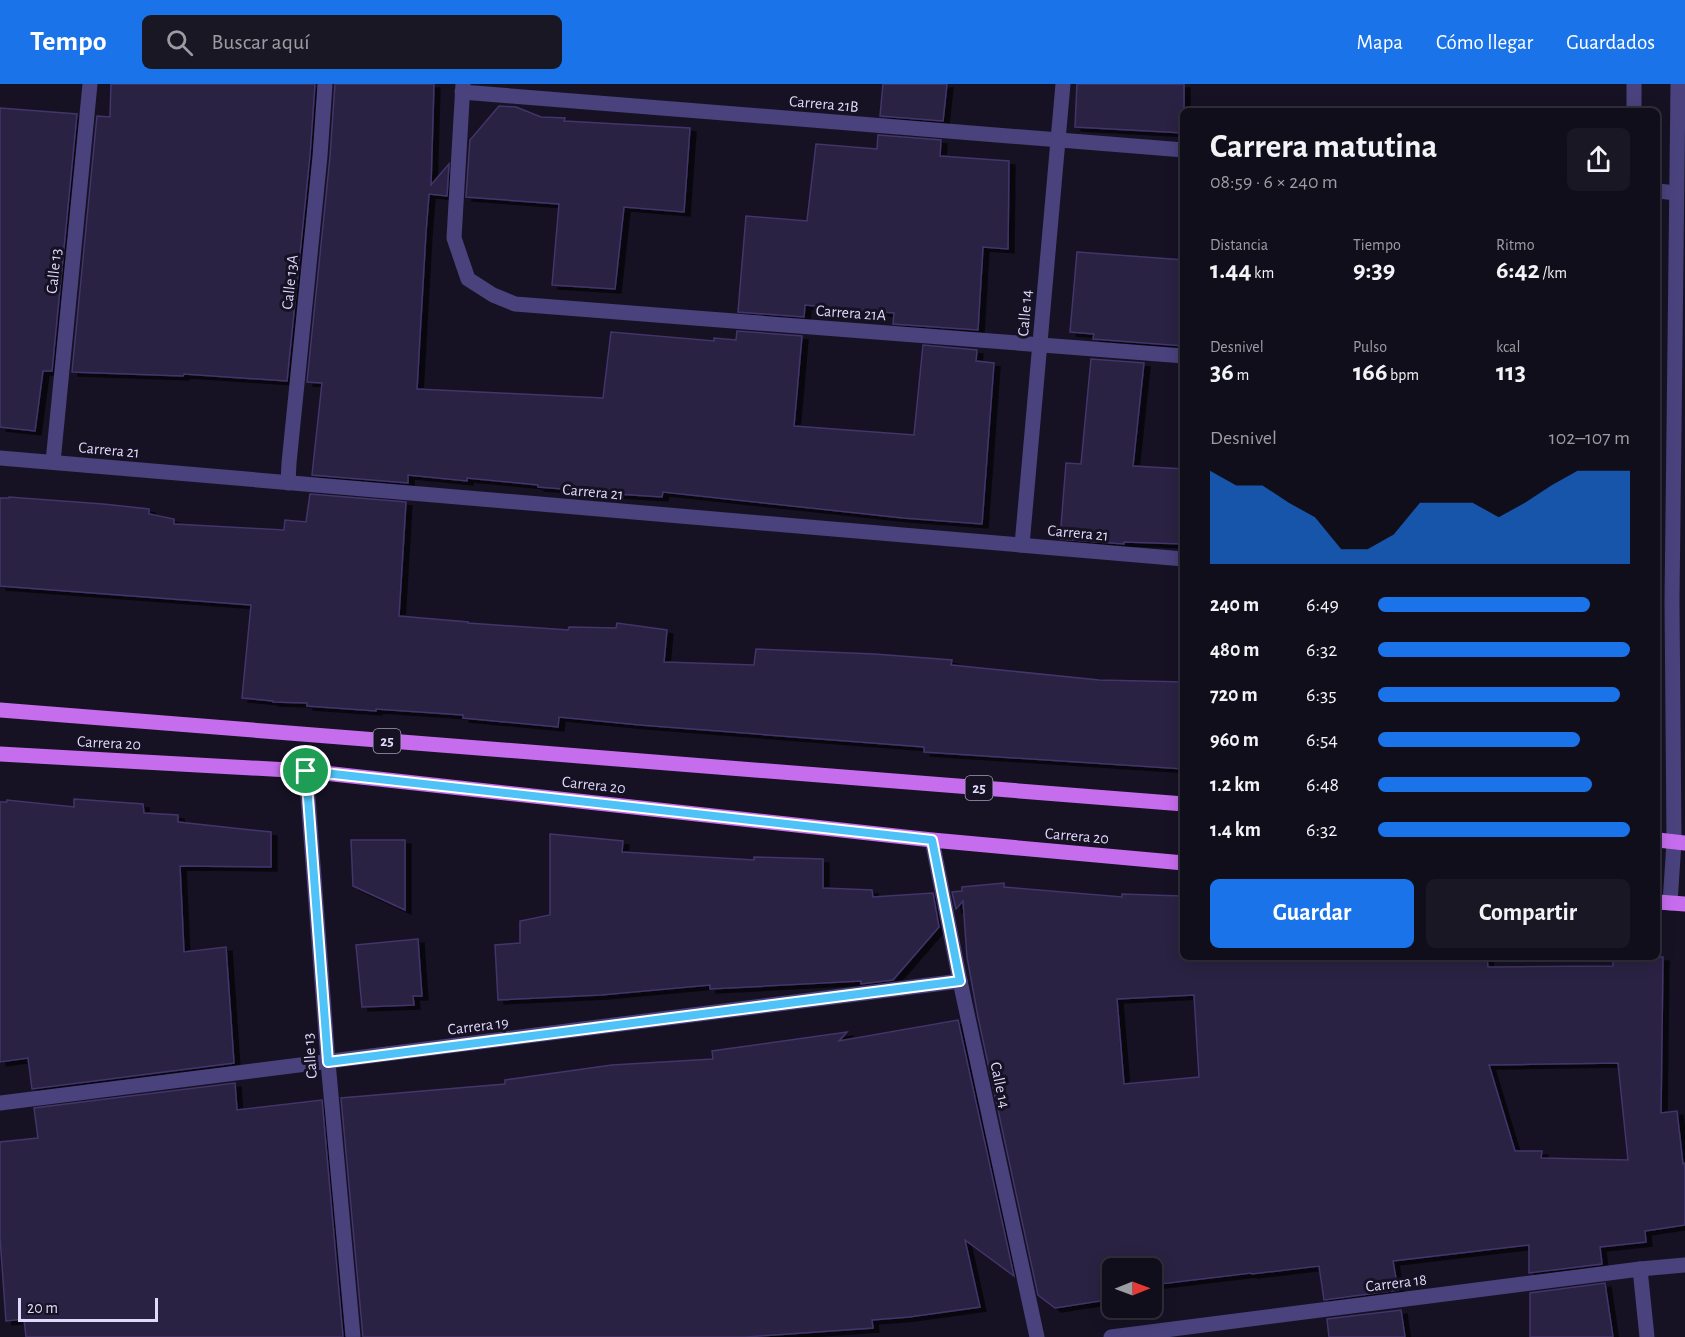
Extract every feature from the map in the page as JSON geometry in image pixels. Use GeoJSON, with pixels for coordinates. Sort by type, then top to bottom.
{"type":"FeatureCollection","features":[{"type":"Feature","properties":{"kind":"main road","name":"Carrera 20"},"geometry":{"type":"LineString","coordinates":[[0,710],[1180,804]]}},
{"type":"Feature","properties":{"kind":"main road","name":"Carrera 20"},"geometry":{"type":"LineString","coordinates":[[0,754],[306,771],[932,840],[1180,863]]}},
{"type":"Feature","properties":{"kind":"main road"},"geometry":{"type":"LineString","coordinates":[[1660,840],[1679,843]]}},
{"type":"Feature","properties":{"kind":"street","name":"Calle 13"},"geometry":{"type":"LineString","coordinates":[[52,462],[90,84]]}},
{"type":"Feature","properties":{"kind":"street","name":"Calle 13A"},"geometry":{"type":"LineString","coordinates":[[288,483],[325,84]]}},
{"type":"Feature","properties":{"kind":"street","name":"Calle 14"},"geometry":{"type":"LineString","coordinates":[[1022,545],[1063,84]]}},
{"type":"Feature","properties":{"kind":"street"},"geometry":{"type":"LineString","coordinates":[[1634,84],[1634,108]]}},
{"type":"Feature","properties":{"kind":"street"},"geometry":{"type":"LineString","coordinates":[[1671,903],[1679,843],[1665,601],[1674,395],[1678,84]]}},
{"type":"Feature","properties":{"kind":"street","name":"Carrera 21B"},"geometry":{"type":"LineString","coordinates":[[463,88],[1180,150]]}},
{"type":"Feature","properties":{"kind":"street","name":"Carrera 21A"},"geometry":{"type":"LineString","coordinates":[[463,88],[454,238],[468,279],[493,295],[515,304],[1180,356]]}},
{"type":"Feature","properties":{"kind":"street"},"geometry":{"type":"LineString","coordinates":[[1660,191],[1676,193]]}},
{"type":"Feature","properties":{"kind":"street"},"geometry":{"type":"LineString","coordinates":[[1660,394],[1674,395]]}},
{"type":"Feature","properties":{"kind":"street","name":"Carrera 21"},"geometry":{"type":"LineString","coordinates":[[0,458],[1180,559]]}},
{"type":"Feature","properties":{"kind":"street","name":"Calle 13"},"geometry":{"type":"LineString","coordinates":[[306,771],[328,1062],[353,1337]]}},
{"type":"Feature","properties":{"kind":"street","name":"Calle 14"},"geometry":{"type":"LineString","coordinates":[[932,840],[1037,1337]]}},
{"type":"Feature","properties":{"kind":"street","name":"Carrera 19"},"geometry":{"type":"LineString","coordinates":[[0,1103],[960,981]]}},
{"type":"Feature","properties":{"kind":"street","name":"Carrera 18"},"geometry":{"type":"LineString","coordinates":[[1111,1337],[1685,1265]]}},
{"type":"Feature","properties":{"kind":"street"},"geometry":{"type":"LineString","coordinates":[[1640,1269],[1647,1337]]}},
{"type":"Feature","properties":{"kind":"building"},"geometry":{"type":"Polygon","coordinates":[[[111,84],[315,84],[287,381],[184,374],[183,376],[72,372],[97,116],[110,117],[111,84]]]}},
{"type":"Feature","properties":{"kind":"building"},"geometry":{"type":"Polygon","coordinates":[[[335,84],[434,84],[431,185],[449,164],[447,196],[429,194],[417,389],[603,398],[611,332],[714,341],[714,338],[736,340],[737,331],[802,336],[794,426],[914,435],[923,345],[977,350],[976,361],[994,363],[982,524],[903,518],[663,492],[662,497],[538,487],[538,485],[467,478],[467,481],[408,475],[408,483],[312,475],[322,383],[307,382],[330,157],[335,84]]]}},
{"type":"Feature","properties":{"kind":"building"},"geometry":{"type":"Polygon","coordinates":[[[883,84],[947,84],[943,121],[880,116],[883,84]]]}},
{"type":"Feature","properties":{"kind":"building"},"geometry":{"type":"Polygon","coordinates":[[[1077,84],[1184,84],[1184,108],[1180,108],[1180,133],[1075,127],[1077,84]]]}},
{"type":"Feature","properties":{"kind":"building"},"geometry":{"type":"Polygon","coordinates":[[[499,106],[516,107],[541,117],[565,118],[564,121],[690,128],[684,212],[624,207],[615,289],[552,285],[559,204],[466,197],[470,140],[499,106]]]}},
{"type":"Feature","properties":{"kind":"building"},"geometry":{"type":"Polygon","coordinates":[[[0,108],[77,114],[52,371],[43,371],[35,431],[0,427],[0,108]]]}},
{"type":"Feature","properties":{"kind":"building"},"geometry":{"type":"Polygon","coordinates":[[[878,135],[941,140],[940,156],[1009,161],[1008,249],[983,247],[978,330],[893,324],[894,313],[805,305],[804,317],[738,312],[746,216],[807,221],[816,144],[877,149],[878,135]]]}},
{"type":"Feature","properties":{"kind":"building"},"geometry":{"type":"Polygon","coordinates":[[[1077,252],[1180,260],[1180,346],[1093,339],[1094,334],[1070,332],[1077,252]]]}},
{"type":"Feature","properties":{"kind":"building"},"geometry":{"type":"Polygon","coordinates":[[[1091,359],[1144,363],[1133,466],[1180,469],[1180,544],[1124,542],[1124,544],[1060,539],[1066,463],[1081,464],[1091,359]]]}},
{"type":"Feature","properties":{"kind":"building"},"geometry":{"type":"Polygon","coordinates":[[[310,494],[406,502],[399,616],[568,630],[569,627],[616,628],[617,623],[667,630],[664,662],[754,665],[756,649],[952,660],[951,665],[1099,680],[1180,682],[1180,769],[924,752],[924,747],[559,717],[558,727],[463,718],[463,715],[307,706],[307,703],[242,698],[251,605],[0,586],[0,498],[149,509],[149,514],[174,519],[174,524],[284,530],[285,520],[306,522],[310,494]]]}},
{"type":"Feature","properties":{"kind":"building"},"geometry":{"type":"Polygon","coordinates":[[[74,799],[143,804],[144,813],[178,815],[178,822],[271,832],[271,867],[180,866],[184,952],[226,947],[234,1063],[32,1089],[28,1058],[0,1062],[0,802],[7,802],[7,800],[74,807],[74,799]]]}},
{"type":"Feature","properties":{"kind":"building"},"geometry":{"type":"Polygon","coordinates":[[[550,834],[623,841],[622,852],[754,860],[754,857],[823,859],[823,888],[872,890],[873,897],[933,893],[939,927],[893,980],[861,984],[861,981],[710,989],[710,985],[601,995],[498,1000],[495,945],[520,943],[520,921],[550,915],[550,834]]]}},
{"type":"Feature","properties":{"kind":"building"},"geometry":{"type":"Polygon","coordinates":[[[351,840],[405,840],[405,910],[353,886],[351,840]]]}},
{"type":"Feature","properties":{"kind":"building"},"geometry":{"type":"Polygon","coordinates":[[[1004,883],[1004,887],[1122,897],[1122,894],[1180,896],[1180,960],[1487,960],[1488,967],[1613,966],[1613,960],[1660,960],[1660,957],[1663,957],[1661,1113],[1677,1111],[1683,1164],[1685,1163],[1685,1225],[1645,1231],[1646,1242],[1600,1247],[1602,1264],[1529,1273],[1529,1245],[1393,1261],[1398,1290],[1324,1300],[1319,1266],[1162,1284],[1162,1258],[1102,1258],[1102,1301],[1055,1308],[1038,1295],[978,1017],[967,957],[963,901],[956,909],[952,892],[962,891],[962,887],[1004,883]],[[1194,995],[1117,999],[1124,1084],[1199,1077],[1194,995]],[[1618,1063],[1489,1065],[1515,1151],[1542,1151],[1541,1158],[1628,1160],[1618,1063]]]}},
{"type":"Feature","properties":{"kind":"building"},"geometry":{"type":"Polygon","coordinates":[[[418,939],[422,996],[413,996],[414,1005],[362,1007],[356,945],[418,939]]]}},
{"type":"Feature","properties":{"kind":"building"},"geometry":{"type":"Polygon","coordinates":[[[958,1020],[1014,1276],[965,1240],[980,1307],[872,1320],[873,1328],[746,1337],[363,1337],[341,1098],[505,1084],[505,1080],[612,1065],[713,1059],[712,1051],[847,1032],[839,1041],[958,1020]]]}},
{"type":"Feature","properties":{"kind":"building"},"geometry":{"type":"Polygon","coordinates":[[[235,1083],[237,1110],[322,1100],[343,1337],[26,1337],[24,1319],[6,1321],[0,1237],[0,1142],[38,1138],[34,1108],[235,1083]]]}},
{"type":"Feature","properties":{"kind":"building"},"geometry":{"type":"Polygon","coordinates":[[[1605,1283],[1613,1337],[1530,1337],[1530,1293],[1605,1283]]]}},
{"type":"Feature","properties":{"kind":"building"},"geometry":{"type":"Polygon","coordinates":[[[1401,1310],[1405,1337],[1329,1337],[1327,1319],[1401,1310]]]}},
{"type":"Feature","properties":{"kind":"route"},"geometry":{"type":"LineString","coordinates":[[306,771],[932,840],[960,981],[328,1062],[306,771]]}}]}
